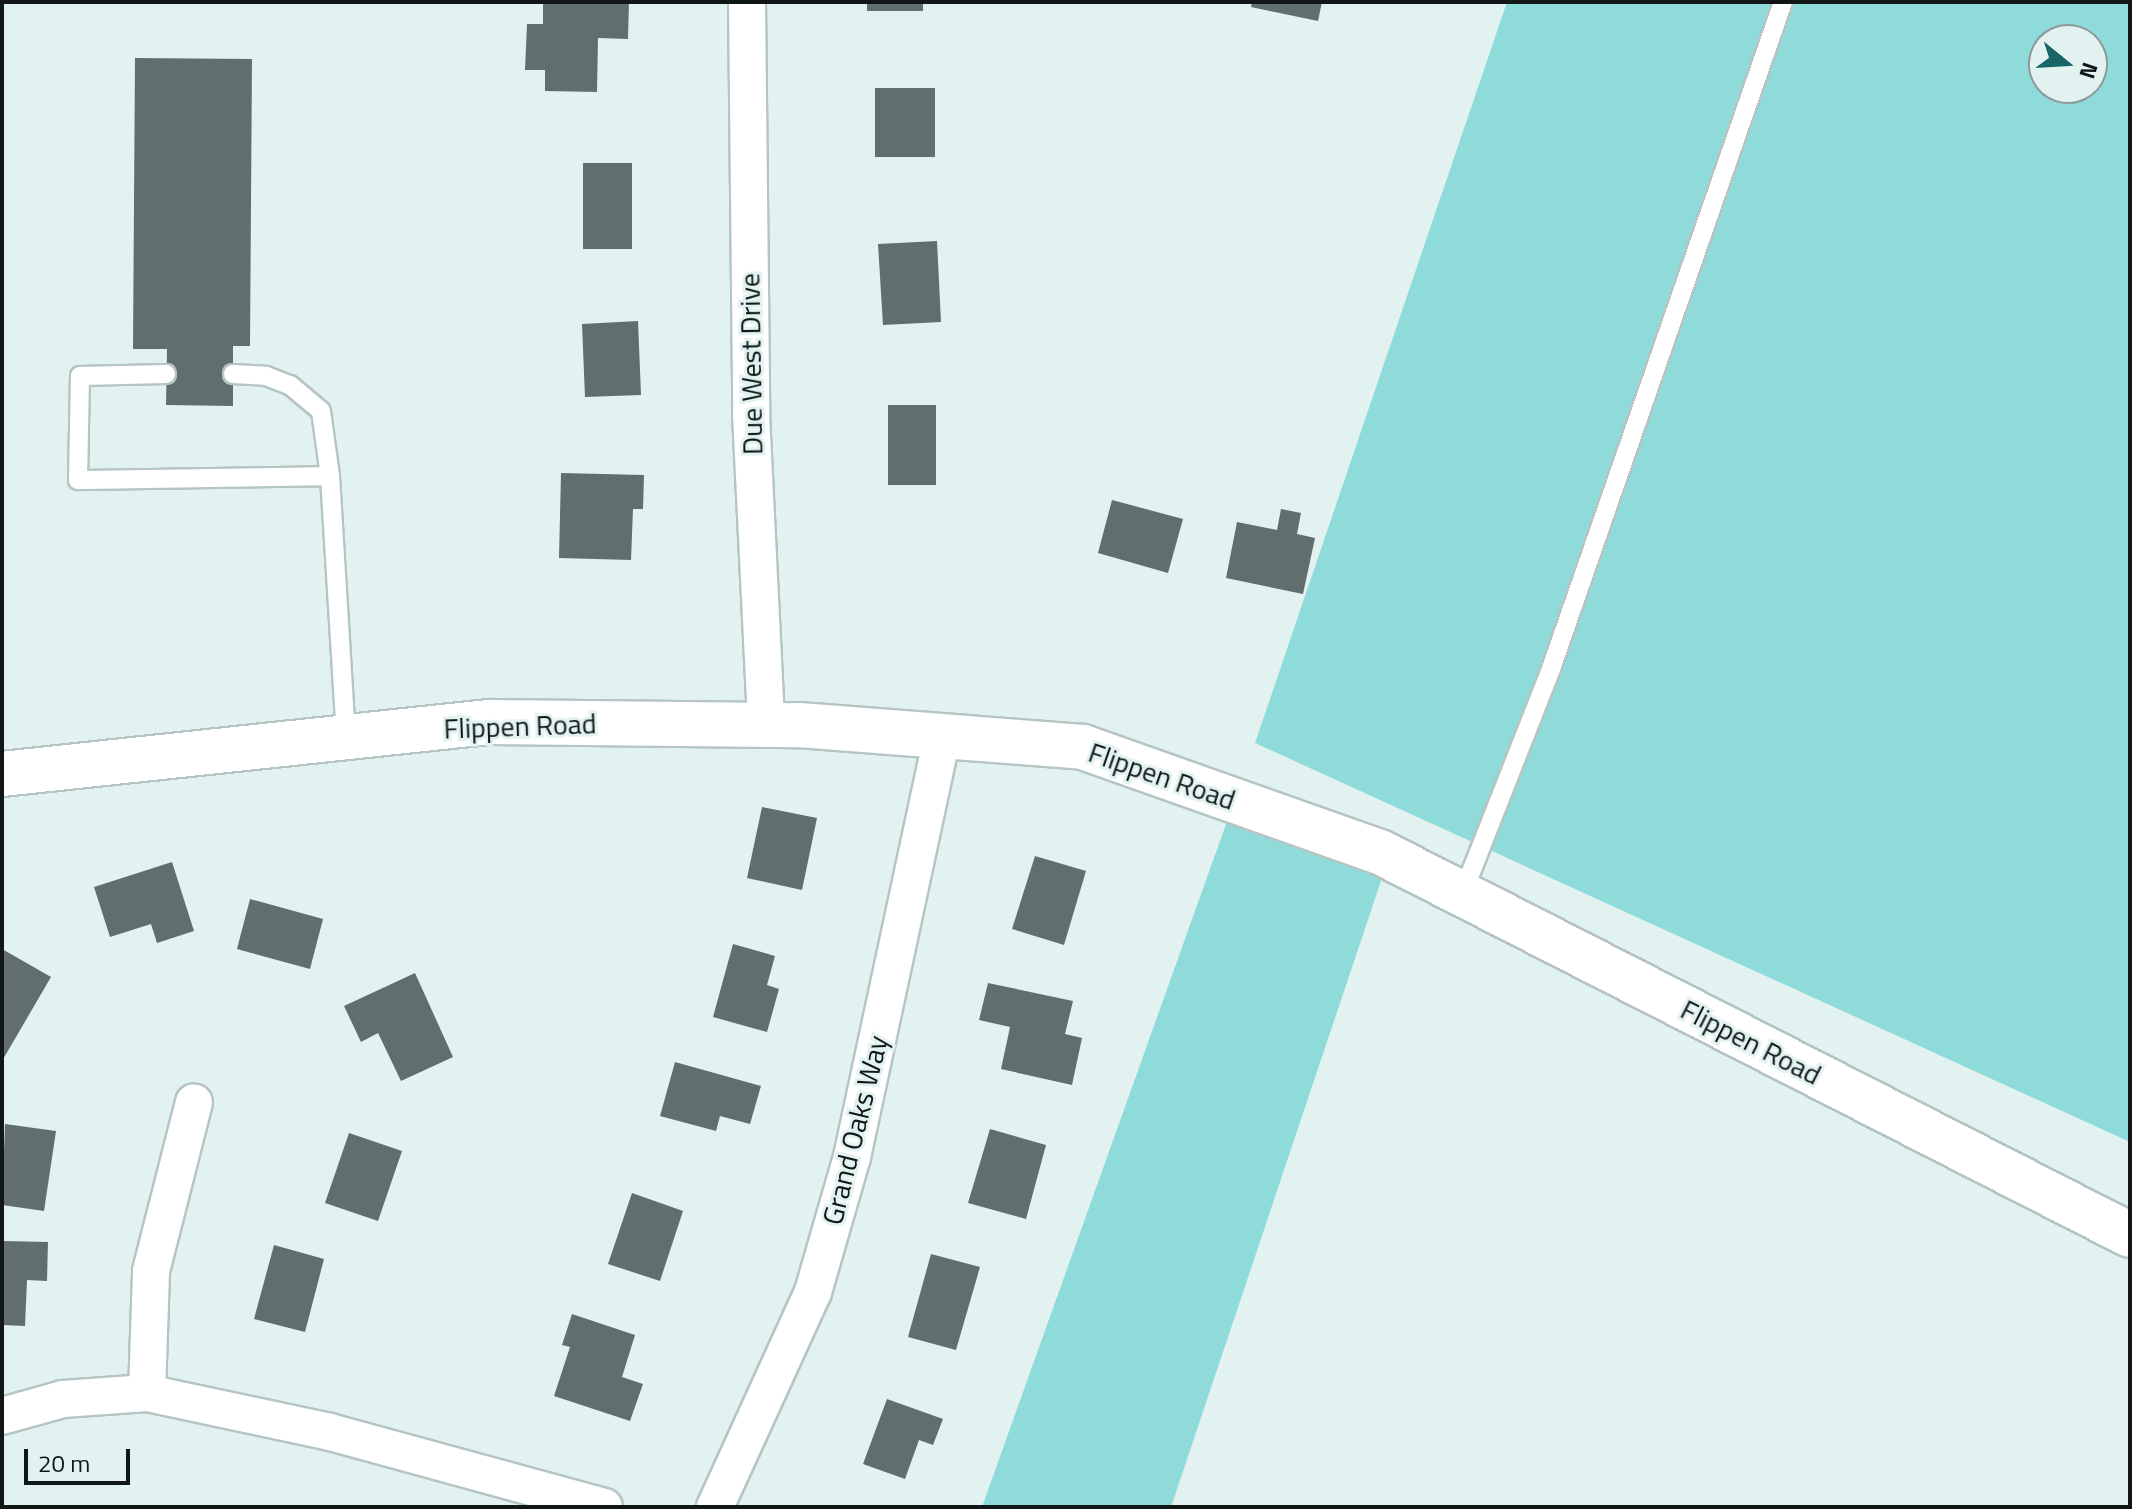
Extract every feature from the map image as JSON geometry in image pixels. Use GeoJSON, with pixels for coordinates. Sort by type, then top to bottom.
{"type":"FeatureCollection","features":[{"type":"Feature","properties":{"kind":"street","name":"Due West Drive"},"geometry":{"type":"LineString","coordinates":[[747,2],[751,414],[766,725]]}},
{"type":"Feature","properties":{"kind":"street","name":"Flippen Road"},"geometry":{"type":"LineString","coordinates":[[2,774],[490,722],[766,725],[1083,747],[1380,852],[2130,1235]]}},
{"type":"Feature","properties":{"kind":"street","name":"Grand Oaks Way"},"geometry":{"type":"LineString","coordinates":[[715,1507],[813,1292],[852,1157],[942,736]]}},
{"type":"Feature","properties":{"kind":"street"},"geometry":{"type":"LineString","coordinates":[[147,1393],[151,1271],[194,1102]]}},
{"type":"Feature","properties":{"kind":"street"},"geometry":{"type":"LineString","coordinates":[[2,1416],[63,1399],[147,1393],[330,1432],[604,1507]]}},
{"type":"Feature","properties":{"kind":"lane"},"geometry":{"type":"LineString","coordinates":[[1462,895],[1552,666],[1783,2]]}},
{"type":"Feature","properties":{"kind":"lane"},"geometry":{"type":"LineString","coordinates":[[166,374],[80,376],[78,480],[330,476]]}},
{"type":"Feature","properties":{"kind":"lane"},"geometry":{"type":"LineString","coordinates":[[233,374],[266,376],[290,385],[321,411],[330,476],[346,737]]}},
{"type":"Feature","properties":{"kind":"shaded area"},"geometry":{"type":"Polygon","coordinates":[[[1507,2],[2130,2],[2130,1142],[1255,743],[1507,2]]]}},
{"type":"Feature","properties":{"kind":"shaded area"},"geometry":{"type":"Polygon","coordinates":[[[1230,813],[1384,872],[1171,1507],[982,1507],[1230,813]]]}},
{"type":"Feature","properties":{"kind":"building"},"geometry":{"type":"Polygon","coordinates":[[[543,2],[629,2],[628,39],[598,38],[597,92],[545,91],[545,70],[525,70],[527,24],[543,24],[543,2]]]}},
{"type":"Feature","properties":{"kind":"building"},"geometry":{"type":"Polygon","coordinates":[[[867,2],[923,2],[923,11],[867,11],[867,2]]]}},
{"type":"Feature","properties":{"kind":"building"},"geometry":{"type":"Polygon","coordinates":[[[1252,2],[1322,2],[1318,21],[1251,7],[1252,2]]]}},
{"type":"Feature","properties":{"kind":"building"},"geometry":{"type":"Polygon","coordinates":[[[135,58],[252,59],[250,346],[233,346],[233,406],[166,405],[167,349],[133,349],[135,58]]]}},
{"type":"Feature","properties":{"kind":"building"},"geometry":{"type":"Polygon","coordinates":[[[875,88],[935,88],[935,157],[875,157],[875,88]]]}},
{"type":"Feature","properties":{"kind":"building"},"geometry":{"type":"Polygon","coordinates":[[[583,163],[632,163],[632,249],[583,249],[583,163]]]}},
{"type":"Feature","properties":{"kind":"building"},"geometry":{"type":"Polygon","coordinates":[[[937,241],[941,322],[883,325],[878,244],[937,241]]]}},
{"type":"Feature","properties":{"kind":"building"},"geometry":{"type":"Polygon","coordinates":[[[638,321],[641,395],[585,397],[582,324],[638,321]]]}},
{"type":"Feature","properties":{"kind":"building"},"geometry":{"type":"Polygon","coordinates":[[[888,405],[936,405],[936,485],[888,485],[888,405]]]}},
{"type":"Feature","properties":{"kind":"building"},"geometry":{"type":"Polygon","coordinates":[[[561,473],[644,475],[643,509],[633,509],[631,560],[559,558],[561,473]]]}},
{"type":"Feature","properties":{"kind":"building"},"geometry":{"type":"Polygon","coordinates":[[[1112,500],[1183,519],[1168,573],[1098,553],[1112,500]]]}},
{"type":"Feature","properties":{"kind":"building"},"geometry":{"type":"Polygon","coordinates":[[[1281,509],[1301,513],[1297,534],[1315,538],[1303,594],[1226,578],[1237,522],[1277,530],[1281,509]]]}},
{"type":"Feature","properties":{"kind":"building"},"geometry":{"type":"Polygon","coordinates":[[[762,807],[817,818],[802,890],[747,878],[762,807]]]}},
{"type":"Feature","properties":{"kind":"building"},"geometry":{"type":"Polygon","coordinates":[[[1035,856],[1086,871],[1064,945],[1012,929],[1035,856]]]}},
{"type":"Feature","properties":{"kind":"building"},"geometry":{"type":"Polygon","coordinates":[[[172,862],[194,931],[157,943],[151,924],[110,937],[94,887],[172,862]]]}},
{"type":"Feature","properties":{"kind":"building"},"geometry":{"type":"Polygon","coordinates":[[[250,899],[323,919],[310,969],[237,949],[250,899]]]}},
{"type":"Feature","properties":{"kind":"building"},"geometry":{"type":"Polygon","coordinates":[[[733,944],[775,956],[767,985],[779,989],[767,1032],[713,1017],[733,944]]]}},
{"type":"Feature","properties":{"kind":"building"},"geometry":{"type":"Polygon","coordinates":[[[2,949],[51,977],[2,1061],[2,949]]]}},
{"type":"Feature","properties":{"kind":"building"},"geometry":{"type":"Polygon","coordinates":[[[415,973],[453,1057],[401,1081],[378,1033],[361,1042],[344,1006],[415,973]]]}},
{"type":"Feature","properties":{"kind":"building"},"geometry":{"type":"Polygon","coordinates":[[[988,983],[1073,1001],[1065,1034],[1082,1038],[1072,1085],[1001,1069],[1010,1027],[979,1020],[988,983]]]}},
{"type":"Feature","properties":{"kind":"building"},"geometry":{"type":"Polygon","coordinates":[[[675,1062],[761,1086],[750,1124],[720,1116],[716,1131],[660,1116],[675,1062]]]}},
{"type":"Feature","properties":{"kind":"building"},"geometry":{"type":"Polygon","coordinates":[[[5,1124],[56,1131],[44,1211],[2,1205],[5,1124]]]}},
{"type":"Feature","properties":{"kind":"building"},"geometry":{"type":"Polygon","coordinates":[[[990,1129],[1046,1145],[1026,1219],[968,1203],[990,1129]]]}},
{"type":"Feature","properties":{"kind":"building"},"geometry":{"type":"Polygon","coordinates":[[[349,1133],[402,1151],[378,1221],[325,1203],[349,1133]]]}},
{"type":"Feature","properties":{"kind":"building"},"geometry":{"type":"Polygon","coordinates":[[[632,1193],[683,1211],[660,1281],[608,1264],[632,1193]]]}},
{"type":"Feature","properties":{"kind":"building"},"geometry":{"type":"Polygon","coordinates":[[[2,1241],[48,1242],[47,1281],[27,1280],[25,1326],[2,1325],[2,1241]]]}},
{"type":"Feature","properties":{"kind":"building"},"geometry":{"type":"Polygon","coordinates":[[[274,1245],[324,1259],[305,1332],[254,1319],[274,1245]]]}},
{"type":"Feature","properties":{"kind":"building"},"geometry":{"type":"Polygon","coordinates":[[[931,1254],[980,1267],[956,1350],[908,1337],[931,1254]]]}},
{"type":"Feature","properties":{"kind":"building"},"geometry":{"type":"Polygon","coordinates":[[[572,1314],[635,1335],[622,1377],[643,1384],[630,1421],[554,1396],[570,1347],[562,1345],[572,1314]]]}},
{"type":"Feature","properties":{"kind":"building"},"geometry":{"type":"Polygon","coordinates":[[[887,1399],[943,1419],[933,1445],[919,1440],[905,1479],[863,1464],[887,1399]]]}}]}
